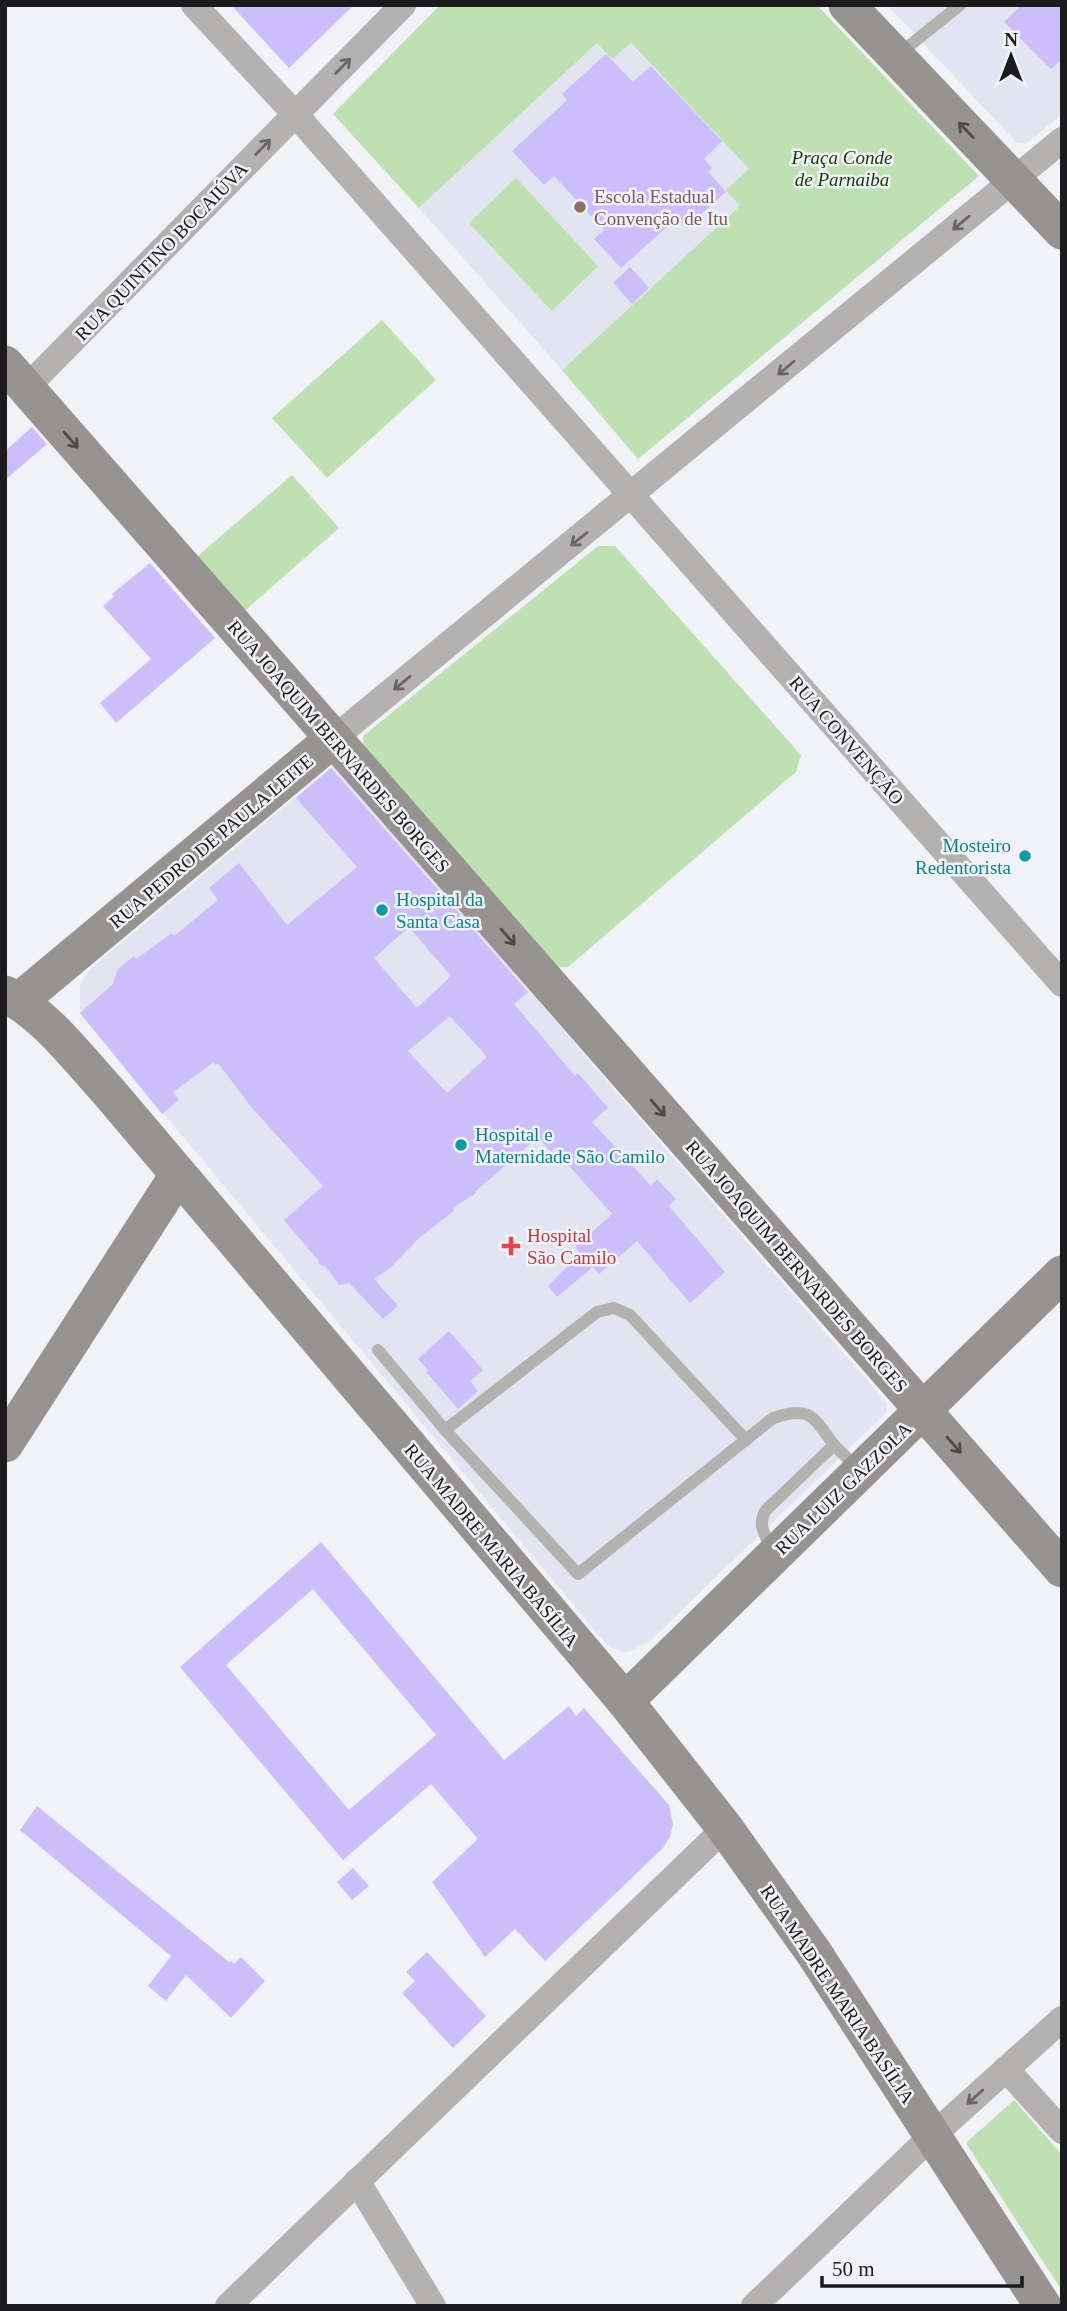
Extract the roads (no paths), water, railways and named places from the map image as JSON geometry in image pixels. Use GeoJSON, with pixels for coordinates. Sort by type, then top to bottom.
{"type":"FeatureCollection","features":[{"type":"Feature","properties":{"kind":"street"},"geometry":{"type":"LineString","coordinates":[[194,5],[295,114],[631,496],[1062,140]]}},
{"type":"Feature","properties":{"kind":"street"},"geometry":{"type":"LineString","coordinates":[[295,114],[403,5]]}},
{"type":"Feature","properties":{"kind":"street"},"geometry":{"type":"LineString","coordinates":[[847,5],[1062,231]]}},
{"type":"Feature","properties":{"kind":"street","name":"RUA QUINTINO BOCAIÚVA"},"geometry":{"type":"LineString","coordinates":[[16,376],[295,114]]}},
{"type":"Feature","properties":{"kind":"street","name":"RUA JOAQUIM BERNARDES BORGES"},"geometry":{"type":"LineString","coordinates":[[16,376],[1062,1569]]}},
{"type":"Feature","properties":{"kind":"street","name":"RUA PEDRO DE PAULA LEITE"},"geometry":{"type":"LineString","coordinates":[[12,997],[631,496]]}},
{"type":"Feature","properties":{"kind":"street","name":"RUA CONVENÇÃO"},"geometry":{"type":"LineString","coordinates":[[631,496],[1062,984]]}},
{"type":"Feature","properties":{"kind":"street","name":"RUA MADRE MARIA BASÍLIA"},"geometry":{"type":"LineString","coordinates":[[12,997],[66,1044],[625,1701],[725,1828],[814,1953],[1043,2306]]}},
{"type":"Feature","properties":{"kind":"street"},"geometry":{"type":"LineString","coordinates":[[10,1424],[178,1175]]}},
{"type":"Feature","properties":{"kind":"street","name":"RUA LUIZ GAZZOLA"},"geometry":{"type":"LineString","coordinates":[[625,1701],[1062,1274]]}},
{"type":"Feature","properties":{"kind":"street"},"geometry":{"type":"LineString","coordinates":[[228,2306],[725,1828]]}},
{"type":"Feature","properties":{"kind":"street"},"geometry":{"type":"LineString","coordinates":[[754,2306],[932,2136],[1062,2019]]}},
{"type":"Feature","properties":{"kind":"street"},"geometry":{"type":"LineString","coordinates":[[1006,2069],[1062,2131]]}},
{"type":"Feature","properties":{"kind":"street"},"geometry":{"type":"LineString","coordinates":[[357,2181],[433,2306]]}},
{"type":"Feature","properties":{"kind":"lane"},"geometry":{"type":"LineString","coordinates":[[895,56],[960,5]]}},
{"type":"Feature","properties":{"kind":"lane"},"geometry":{"type":"LineString","coordinates":[[445,1430],[597,1312],[614,1308],[630,1315],[746,1440]]}},
{"type":"Feature","properties":{"kind":"lane"},"geometry":{"type":"LineString","coordinates":[[378,1350],[445,1430],[578,1574],[773,1418],[793,1411],[812,1416],[834,1445],[860,1471]]}},
{"type":"Feature","properties":{"kind":"lane"},"geometry":{"type":"LineString","coordinates":[[775,1555],[760,1525],[761,1517],[834,1445]]}},
{"type":"Feature","properties":{"kind":"place","name":"Escola Estadual Convenção de Itu"},"geometry":{"type":"Point","coordinates":[580,207]}},
{"type":"Feature","properties":{"kind":"place","name":"Mosteiro Redentorista"},"geometry":{"type":"Point","coordinates":[1025,856]}},
{"type":"Feature","properties":{"kind":"place","name":"Hospital da Santa Casa"},"geometry":{"type":"Point","coordinates":[382,910]}},
{"type":"Feature","properties":{"kind":"place","name":"Hospital e Maternidade São Camilo"},"geometry":{"type":"Point","coordinates":[461,1145]}},
{"type":"Feature","properties":{"kind":"place","name":"Hospital São Camilo"},"geometry":{"type":"Point","coordinates":[511,1246]}},
{"type":"Feature","properties":{"kind":"park label","name":"Praça Conde de Parnaiba"},"geometry":{"type":"Point","coordinates":[842,168]}}]}
